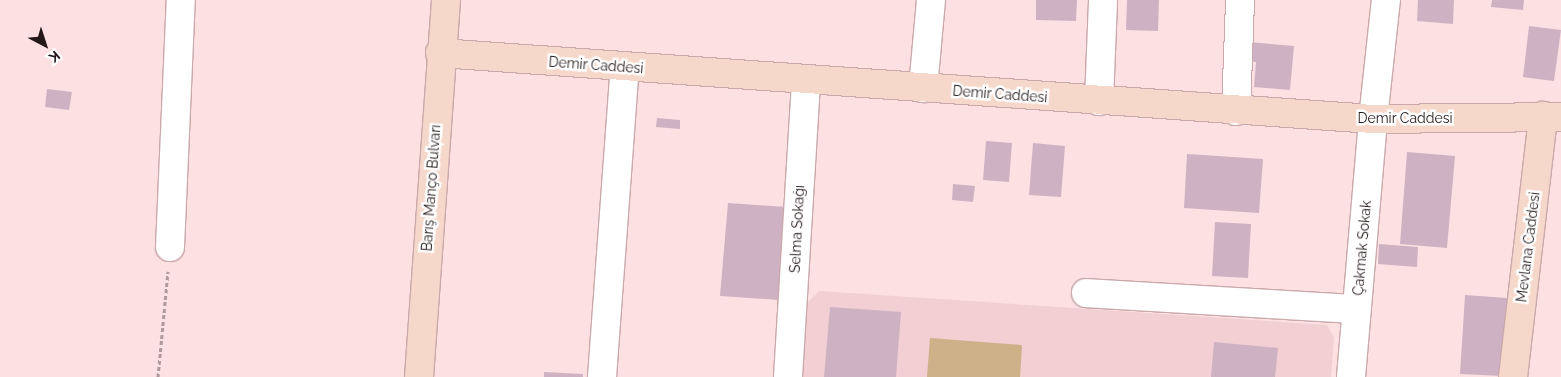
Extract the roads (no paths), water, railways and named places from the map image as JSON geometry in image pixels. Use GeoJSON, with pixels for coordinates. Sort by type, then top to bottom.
{"type":"FeatureCollection","features":[{"type":"Feature","properties":{"kind":"street"},"geometry":{"type":"LineString","coordinates":[[170,246],[181,0]]}},
{"type":"Feature","properties":{"kind":"street","name":"Barış Manço Bulvarı"},"geometry":{"type":"LineString","coordinates":[[419,377],[440,54],[446,0]]}},
{"type":"Feature","properties":{"kind":"street"},"geometry":{"type":"LineString","coordinates":[[923,88],[931,0]]}},
{"type":"Feature","properties":{"kind":"street"},"geometry":{"type":"LineString","coordinates":[[1099,101],[1103,0]]}},
{"type":"Feature","properties":{"kind":"street"},"geometry":{"type":"LineString","coordinates":[[1236,111],[1240,0]]}},
{"type":"Feature","properties":{"kind":"street","name":"Çakmak Sokak"},"geometry":{"type":"LineString","coordinates":[[1352,377],[1373,119],[1386,0]]}},
{"type":"Feature","properties":{"kind":"street","name":"Demir Caddesi"},"geometry":{"type":"LineString","coordinates":[[440,54],[1236,111],[1373,119],[1552,117]]}},
{"type":"Feature","properties":{"kind":"street"},"geometry":{"type":"LineString","coordinates":[[602,377],[625,67]]}},
{"type":"Feature","properties":{"kind":"street","name":"Selma Sokağı"},"geometry":{"type":"LineString","coordinates":[[788,377],[806,80]]}},
{"type":"Feature","properties":{"kind":"street","name":"Mevlana Caddesi"},"geometry":{"type":"LineString","coordinates":[[1513,377],[1552,117]]}},
{"type":"Feature","properties":{"kind":"street"},"geometry":{"type":"LineString","coordinates":[[1086,293],[1357,309]]}}]}
